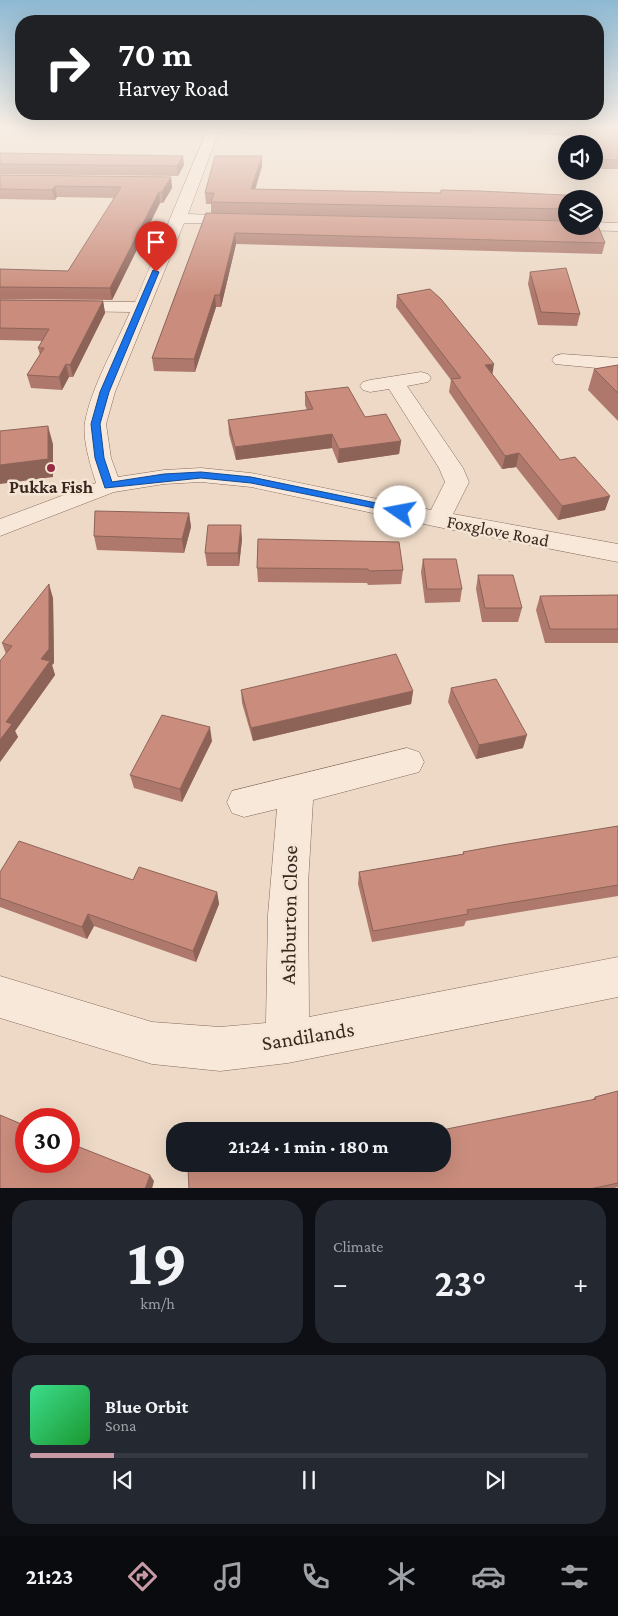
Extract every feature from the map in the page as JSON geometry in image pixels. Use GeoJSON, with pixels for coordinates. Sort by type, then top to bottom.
{"type":"FeatureCollection","features":[{"type":"Feature","properties":{"kind":"street"},"geometry":{"type":"LineString","coordinates":[[109,486],[100,458],[96,424],[105,392],[192,183]]}},
{"type":"Feature","properties":{"kind":"street"},"geometry":{"type":"LineString","coordinates":[[179,218],[259,220]]}},
{"type":"Feature","properties":{"kind":"street"},"geometry":{"type":"LineString","coordinates":[[603,227],[618,227]]}},
{"type":"Feature","properties":{"kind":"street"},"geometry":{"type":"LineString","coordinates":[[0,305],[140,308]]}},
{"type":"Feature","properties":{"kind":"street"},"geometry":{"type":"LineString","coordinates":[[562,360],[618,364]]}},
{"type":"Feature","properties":{"kind":"street"},"geometry":{"type":"LineString","coordinates":[[370,386],[421,378]]}},
{"type":"Feature","properties":{"kind":"street"},"geometry":{"type":"LineString","coordinates":[[394,382],[451,468],[457,482],[438,519]]}},
{"type":"Feature","properties":{"kind":"street","name":"Foxglove Road"},"geometry":{"type":"LineString","coordinates":[[0,528],[109,486],[164,477],[201,475],[251,480],[438,519],[618,553]]}},
{"type":"Feature","properties":{"kind":"street"},"geometry":{"type":"LineString","coordinates":[[244,802],[407,762]]}},
{"type":"Feature","properties":{"kind":"street","name":"Ashburton Close"},"geometry":{"type":"LineString","coordinates":[[288,1042],[286,930],[289,862],[297,789]]}},
{"type":"Feature","properties":{"kind":"street","name":"Sandilands"},"geometry":{"type":"LineString","coordinates":[[0,997],[152,1043],[220,1049],[288,1042],[618,977]]}},
{"type":"Feature","properties":{"kind":"building"},"geometry":{"type":"Polygon","coordinates":[[[0,183],[167,183],[162,192],[159,192],[110,288],[0,287],[0,269],[68,271],[121,187],[55,186],[52,190],[0,189],[0,183]]]}},
{"type":"Feature","properties":{"kind":"building"},"geometry":{"type":"Polygon","coordinates":[[[208,183],[253,183],[251,189],[441,193],[441,190],[479,191],[558,195],[558,209],[211,202],[214,193],[205,193],[208,183]]]}},
{"type":"Feature","properties":{"kind":"building"},"geometry":{"type":"Polygon","coordinates":[[[206,213],[558,221],[558,235],[602,235],[605,243],[235,233],[220,295],[215,295],[194,359],[152,358],[206,213]]]}},
{"type":"Feature","properties":{"kind":"building"},"geometry":{"type":"Polygon","coordinates":[[[566,268],[580,314],[541,312],[530,272],[566,268]]]}},
{"type":"Feature","properties":{"kind":"building"},"geometry":{"type":"Polygon","coordinates":[[[430,289],[441,299],[494,364],[485,365],[560,460],[575,457],[610,496],[562,506],[519,453],[505,456],[451,379],[461,378],[397,295],[430,289]]]}},
{"type":"Feature","properties":{"kind":"building"},"geometry":{"type":"Polygon","coordinates":[[[0,300],[103,301],[70,365],[66,364],[59,377],[27,375],[44,348],[38,348],[49,329],[0,328],[0,300]]]}},
{"type":"Feature","properties":{"kind":"building"},"geometry":{"type":"Polygon","coordinates":[[[618,365],[618,393],[594,369],[618,365]]]}},
{"type":"Feature","properties":{"kind":"building"},"geometry":{"type":"Polygon","coordinates":[[[348,387],[365,417],[386,414],[401,441],[339,449],[332,434],[235,447],[228,420],[313,409],[305,392],[348,387]]]}},
{"type":"Feature","properties":{"kind":"building"},"geometry":{"type":"Polygon","coordinates":[[[48,426],[48,459],[0,465],[0,431],[48,426]]]}},
{"type":"Feature","properties":{"kind":"building"},"geometry":{"type":"Polygon","coordinates":[[[95,511],[189,513],[182,539],[94,536],[95,511]]]}},
{"type":"Feature","properties":{"kind":"building"},"geometry":{"type":"Polygon","coordinates":[[[208,525],[241,525],[238,553],[205,553],[208,525]]]}},
{"type":"Feature","properties":{"kind":"building"},"geometry":{"type":"Polygon","coordinates":[[[258,539],[399,542],[403,570],[257,568],[258,539]]]}},
{"type":"Feature","properties":{"kind":"building"},"geometry":{"type":"Polygon","coordinates":[[[423,559],[456,559],[462,589],[427,589],[423,559]]]}},
{"type":"Feature","properties":{"kind":"building"},"geometry":{"type":"Polygon","coordinates":[[[478,575],[513,575],[522,608],[485,608],[478,575]]]}},
{"type":"Feature","properties":{"kind":"building"},"geometry":{"type":"Polygon","coordinates":[[[49,584],[49,649],[41,659],[50,661],[6,722],[12,724],[0,740],[0,661],[12,646],[2,643],[49,584]]]}},
{"type":"Feature","properties":{"kind":"building"},"geometry":{"type":"Polygon","coordinates":[[[618,595],[618,629],[550,629],[540,596],[618,595]]]}},
{"type":"Feature","properties":{"kind":"building"},"geometry":{"type":"Polygon","coordinates":[[[396,654],[413,691],[251,728],[241,690],[396,654]]]}},
{"type":"Feature","properties":{"kind":"building"},"geometry":{"type":"Polygon","coordinates":[[[496,679],[527,735],[479,745],[451,688],[496,679]]]}},
{"type":"Feature","properties":{"kind":"building"},"geometry":{"type":"Polygon","coordinates":[[[162,715],[210,727],[180,789],[130,775],[162,715]]]}},
{"type":"Feature","properties":{"kind":"building"},"geometry":{"type":"Polygon","coordinates":[[[618,826],[618,885],[467,910],[468,914],[373,931],[359,872],[464,854],[463,852],[502,845],[618,826]]]}},
{"type":"Feature","properties":{"kind":"building"},"geometry":{"type":"Polygon","coordinates":[[[19,841],[133,880],[139,867],[217,892],[193,951],[88,914],[82,927],[0,898],[0,872],[19,841]]]}},
{"type":"Feature","properties":{"kind":"building"},"geometry":{"type":"Polygon","coordinates":[[[618,1091],[618,1183],[595,1188],[189,1188],[188,1172],[451,1172],[451,1128],[596,1099],[595,1097],[618,1091]]]}},
{"type":"Feature","properties":{"kind":"building"},"geometry":{"type":"Polygon","coordinates":[[[0,1115],[15,1121],[15,1173],[80,1173],[80,1147],[150,1175],[145,1188],[0,1188],[0,1115]]]}},
{"type":"Feature","properties":{"kind":"place","name":"Pukka Fish"},"geometry":{"type":"Point","coordinates":[51,468]}},
{"type":"Feature","properties":{"kind":"route"},"geometry":{"type":"LineString","coordinates":[[156,272],[105,392],[96,424],[100,458],[109,486],[164,477],[201,475],[251,480],[400,512]]}}]}
